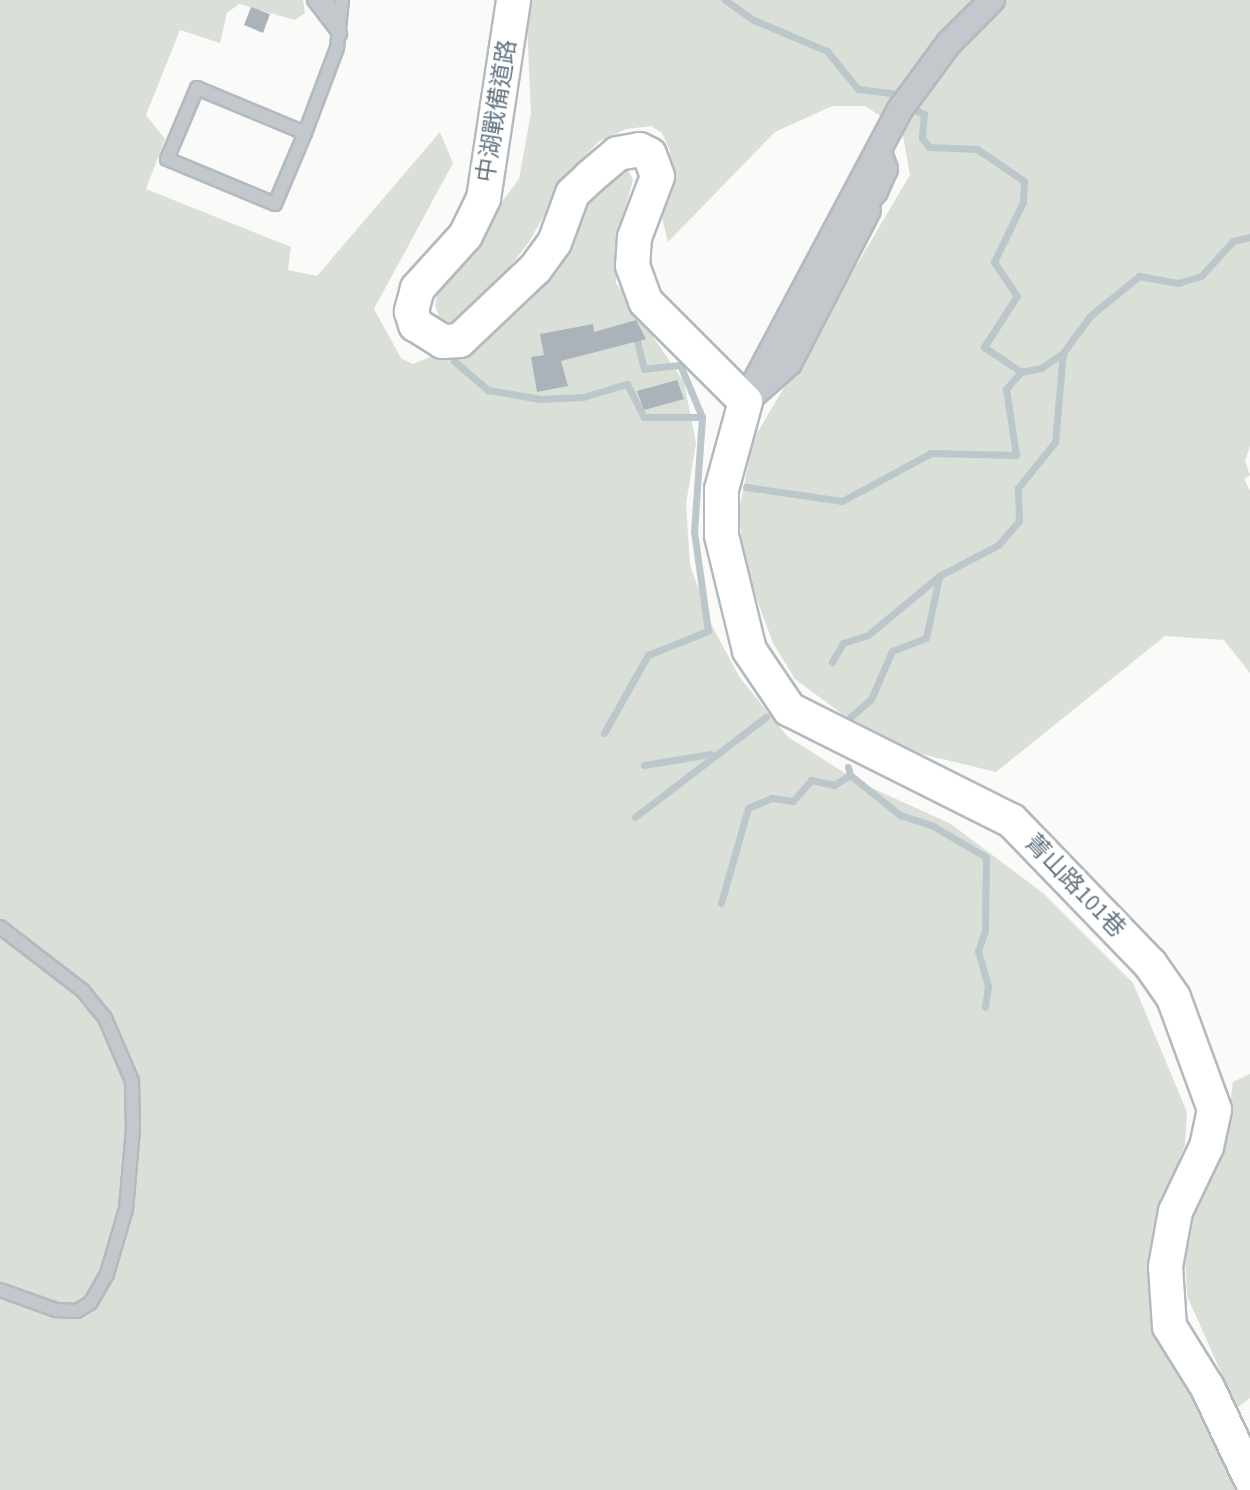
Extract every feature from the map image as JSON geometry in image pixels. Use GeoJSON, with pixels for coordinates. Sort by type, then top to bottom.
{"type":"FeatureCollection","features":[{"type":"Feature","properties":{"kind":"street","name":"中湖戰備道路"},"geometry":{"type":"LineString","coordinates":[[513,0],[484,198],[465,235],[417,288],[411,311],[415,324],[442,341],[459,340],[535,268],[554,242],[572,194],[617,153],[639,149],[649,154],[657,176],[635,237],[632,265],[645,301],[746,401]]}},
{"type":"Feature","properties":{"kind":"street"},"geometry":{"type":"LineString","coordinates":[[746,401],[870,159],[879,153],[901,108],[941,54],[992,0]]}},
{"type":"Feature","properties":{"kind":"street"},"geometry":{"type":"LineString","coordinates":[[859,232],[885,169],[879,153]]}},
{"type":"Feature","properties":{"kind":"street"},"geometry":{"type":"LineString","coordinates":[[746,401],[789,363],[891,171],[879,153]]}},
{"type":"Feature","properties":{"kind":"street"},"geometry":{"type":"LineString","coordinates":[[746,401],[780,351],[848,223],[875,191]]}},
{"type":"Feature","properties":{"kind":"street","name":"菁山路101巷"},"geometry":{"type":"LineString","coordinates":[[746,401],[721,489],[721,535],[749,650],[789,709],[1011,820],[1150,964],[1174,997],[1214,1109],[1206,1146],[1175,1212],[1165,1266],[1169,1326],[1243,1443],[1250,1478]]}},
{"type":"Feature","properties":{"kind":"lane"},"geometry":{"type":"LineString","coordinates":[[314,0],[340,34]]}},
{"type":"Feature","properties":{"kind":"lane"},"geometry":{"type":"LineString","coordinates":[[328,0],[340,34]]}},
{"type":"Feature","properties":{"kind":"lane"},"geometry":{"type":"LineString","coordinates":[[336,0],[340,34]]}},
{"type":"Feature","properties":{"kind":"lane"},"geometry":{"type":"LineString","coordinates":[[305,133],[197,88],[167,159],[275,204],[305,133],[340,34],[342,0]]}},
{"type":"Feature","properties":{"kind":"lane"},"geometry":{"type":"LineString","coordinates":[[0,927],[83,992],[105,1018],[132,1081],[133,1129],[126,1209],[107,1274],[90,1303],[77,1311],[56,1310],[0,1290]]}},
{"type":"Feature","properties":{"kind":"shaded area"},"geometry":{"type":"Polygon","coordinates":[[[0,0],[303,0],[305,13],[295,20],[239,4],[227,13],[220,43],[180,30],[146,115],[165,139],[146,189],[291,247],[288,270],[317,276],[440,132],[453,163],[374,309],[401,358],[413,364],[444,351],[578,208],[620,168],[628,170],[633,180],[619,230],[616,283],[684,382],[696,443],[686,504],[690,565],[711,624],[740,678],[788,737],[859,782],[951,824],[1043,893],[1133,983],[1187,1112],[1185,1145],[1161,1204],[1153,1275],[1250,1490],[0,1490],[0,0]]]}},
{"type":"Feature","properties":{"kind":"shaded area"},"geometry":{"type":"Polygon","coordinates":[[[526,0],[1250,0],[1250,446],[1245,461],[1250,475],[1244,479],[1250,491],[1250,673],[1224,640],[1165,636],[996,772],[917,753],[842,714],[795,679],[773,643],[744,565],[739,511],[753,440],[910,175],[902,130],[865,106],[832,106],[775,132],[668,242],[660,209],[670,151],[662,133],[651,126],[627,129],[599,141],[567,175],[529,242],[501,278],[451,322],[441,323],[435,305],[439,285],[519,179],[531,113],[526,0]]]}},
{"type":"Feature","properties":{"kind":"shaded area"},"geometry":{"type":"Polygon","coordinates":[[[1250,1074],[1250,1398],[1237,1408],[1187,1296],[1185,1257],[1190,1210],[1225,1137],[1233,1082],[1250,1074]]]}},
{"type":"Feature","properties":{"kind":"building"},"geometry":{"type":"Polygon","coordinates":[[[251,7],[270,14],[263,33],[244,25],[251,7]]]}},
{"type":"Feature","properties":{"kind":"building"},"geometry":{"type":"Polygon","coordinates":[[[636,320],[646,339],[561,361],[568,386],[537,392],[531,357],[544,355],[540,334],[593,324],[594,332],[636,320]]]}},
{"type":"Feature","properties":{"kind":"building"},"geometry":{"type":"Polygon","coordinates":[[[677,380],[684,399],[644,410],[637,391],[677,380]]]}},
{"type":"Feature","properties":{"kind":"waterway"},"geometry":{"type":"LineString","coordinates":[[725,0],[754,20],[827,51],[858,89],[893,93]]}},
{"type":"Feature","properties":{"kind":"waterway"},"geometry":{"type":"LineString","coordinates":[[917,111],[924,114],[922,138],[929,147],[977,149],[1024,181],[1023,202],[994,262],[1017,296],[984,347],[1021,372],[1041,368],[1063,353],[1090,316],[1139,276],[1178,283],[1201,276],[1233,241],[1250,237]]}},
{"type":"Feature","properties":{"kind":"waterway"},"geometry":{"type":"LineString","coordinates":[[604,733],[648,655],[708,631],[694,532],[702,417],[680,365],[644,369],[635,333]]}},
{"type":"Feature","properties":{"kind":"waterway"},"geometry":{"type":"LineString","coordinates":[[832,662],[843,643],[868,635],[939,576],[998,545],[1019,521],[1018,488],[1055,442],[1063,353]]}},
{"type":"Feature","properties":{"kind":"waterway"},"geometry":{"type":"LineString","coordinates":[[454,361],[488,390],[540,399],[583,397],[627,384],[644,417],[702,417]]}},
{"type":"Feature","properties":{"kind":"waterway"},"geometry":{"type":"LineString","coordinates":[[746,487],[842,501],[931,453],[1016,455],[1006,389],[1021,372]]}},
{"type":"Feature","properties":{"kind":"waterway"},"geometry":{"type":"LineString","coordinates":[[848,719],[871,699],[892,651],[926,638],[939,577]]}},
{"type":"Feature","properties":{"kind":"waterway"},"geometry":{"type":"LineString","coordinates":[[635,817],[766,717]]}},
{"type":"Feature","properties":{"kind":"waterway"},"geometry":{"type":"LineString","coordinates":[[644,765],[710,754]]}},
{"type":"Feature","properties":{"kind":"waterway"},"geometry":{"type":"LineString","coordinates":[[848,767],[850,775],[900,815],[933,826],[986,857],[985,930],[978,951],[988,986],[985,1007]]}},
{"type":"Feature","properties":{"kind":"waterway"},"geometry":{"type":"LineString","coordinates":[[721,903],[748,808],[772,798],[793,801],[811,780],[834,785],[850,775]]}}]}
